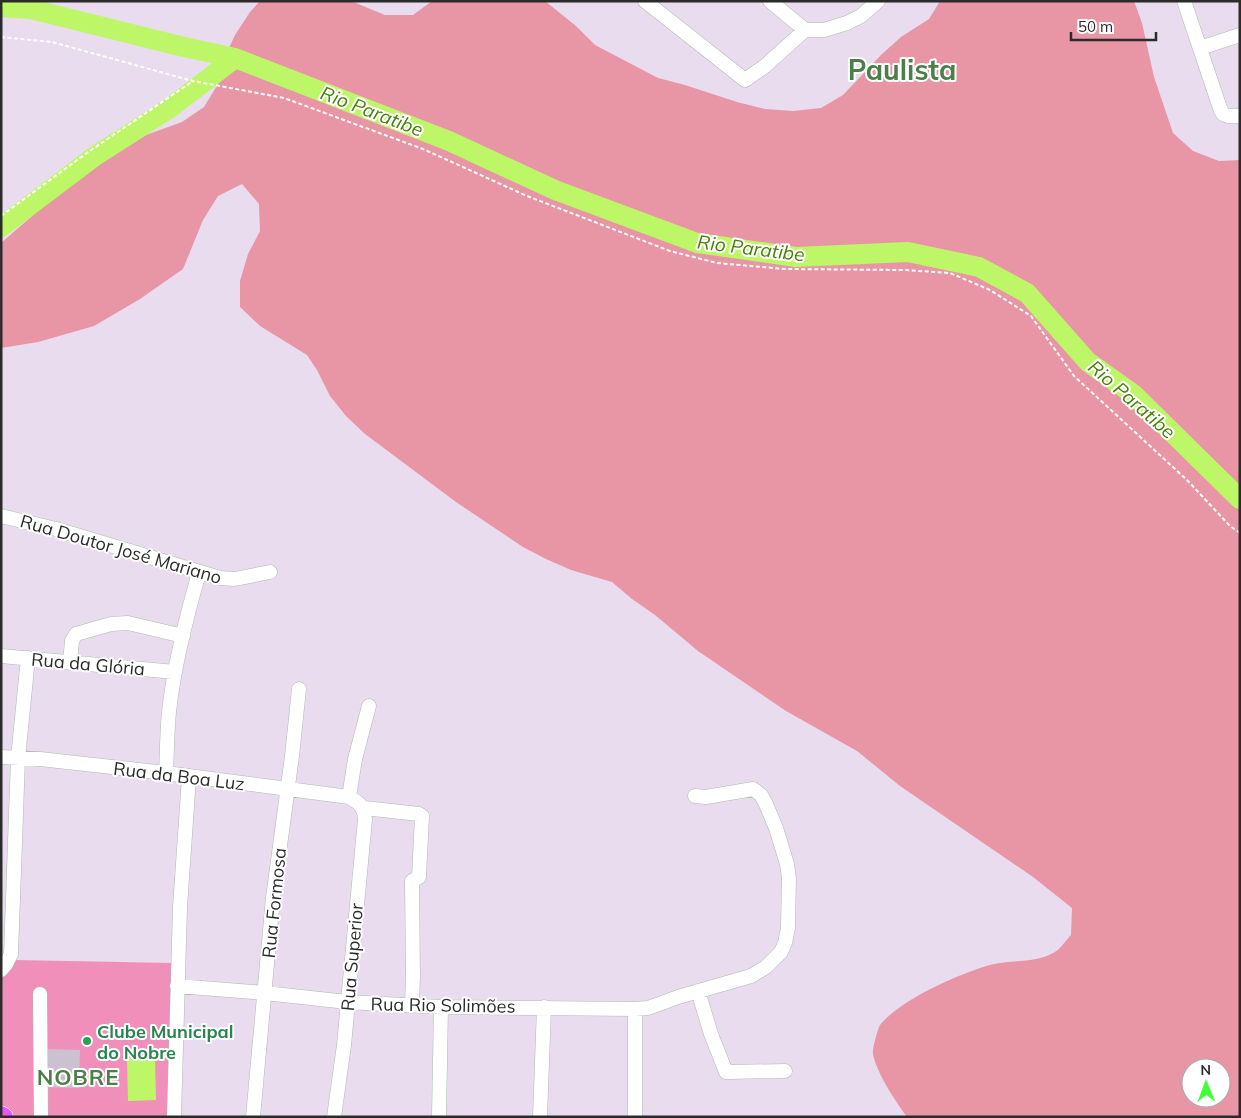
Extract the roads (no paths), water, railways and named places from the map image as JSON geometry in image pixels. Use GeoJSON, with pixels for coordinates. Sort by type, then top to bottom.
{"type":"FeatureCollection","features":[{"type":"Feature","properties":{"kind":"street"},"geometry":{"type":"LineString","coordinates":[[645,1],[745,80],[765,66],[806,30]]}},
{"type":"Feature","properties":{"kind":"street"},"geometry":{"type":"LineString","coordinates":[[770,1],[806,30],[824,30],[847,23],[865,13],[878,1]]}},
{"type":"Feature","properties":{"kind":"street"},"geometry":{"type":"LineString","coordinates":[[1184,1],[1220,108],[1223,114],[1240,116]]}},
{"type":"Feature","properties":{"kind":"street"},"geometry":{"type":"LineString","coordinates":[[1200,48],[1240,35]]}},
{"type":"Feature","properties":{"kind":"street","name":"Rua Doutor José Mariano"},"geometry":{"type":"LineString","coordinates":[[1,516],[56,529],[199,573],[228,580],[270,572]]}},
{"type":"Feature","properties":{"kind":"street"},"geometry":{"type":"LineString","coordinates":[[166,773],[169,712],[175,672],[199,573]]}},
{"type":"Feature","properties":{"kind":"street"},"geometry":{"type":"LineString","coordinates":[[70,663],[72,641],[76,634],[111,624],[137,624],[183,636]]}},
{"type":"Feature","properties":{"kind":"street","name":"Rua da Glória"},"geometry":{"type":"LineString","coordinates":[[1,656],[175,672]]}},
{"type":"Feature","properties":{"kind":"street"},"geometry":{"type":"LineString","coordinates":[[1,970],[10,954],[18,758],[28,658]]}},
{"type":"Feature","properties":{"kind":"street","name":"Rua Formosa"},"geometry":{"type":"LineString","coordinates":[[253,1117],[273,898],[299,689]]}},
{"type":"Feature","properties":{"kind":"street","name":"Rua Superior"},"geometry":{"type":"LineString","coordinates":[[334,1117],[344,1046],[365,819],[357,802],[355,759],[369,706]]}},
{"type":"Feature","properties":{"kind":"street","name":"Rua da Boa Luz"},"geometry":{"type":"LineString","coordinates":[[1,757],[166,773],[288,789],[422,815],[418,877],[412,881],[412,1005]]}},
{"type":"Feature","properties":{"kind":"street"},"geometry":{"type":"LineString","coordinates":[[174,1117],[180,907],[189,777]]}},
{"type":"Feature","properties":{"kind":"street","name":"Rua Rio Solimões"},"geometry":{"type":"LineString","coordinates":[[177,986],[348,1002],[441,1007],[635,1009],[648,1008],[758,973],[781,952],[788,928],[789,878],[776,828],[765,802],[759,793],[752,790],[706,797],[694,796]]}},
{"type":"Feature","properties":{"kind":"street"},"geometry":{"type":"LineString","coordinates":[[702,990],[711,1034],[726,1072],[784,1071]]}},
{"type":"Feature","properties":{"kind":"street"},"geometry":{"type":"LineString","coordinates":[[40,994],[41,1117]]}},
{"type":"Feature","properties":{"kind":"street"},"geometry":{"type":"LineString","coordinates":[[439,1117],[441,1007]]}},
{"type":"Feature","properties":{"kind":"street"},"geometry":{"type":"LineString","coordinates":[[540,1117],[544,1007]]}},
{"type":"Feature","properties":{"kind":"street"},"geometry":{"type":"LineString","coordinates":[[635,1009],[635,1117]]}},
{"type":"Feature","properties":{"kind":"waterway","name":"Rio Paratibe"},"geometry":{"type":"LineString","coordinates":[[1,7],[31,9],[235,58],[449,141],[555,190],[697,243],[796,257],[908,252],[979,267],[1027,293],[1088,362],[1133,394],[1240,499]]}},
{"type":"Feature","properties":{"kind":"waterway","name":"Rio Paratibe"},"geometry":{"type":"LineString","coordinates":[[1,227],[95,156],[170,108],[235,58]]}},
{"type":"Feature","properties":{"kind":"place","name":"Clube Municipal do Nobre"},"geometry":{"type":"Point","coordinates":[87,1041]}},
{"type":"Feature","properties":{"kind":"district","name":"Paulista"},"geometry":{"type":"Point","coordinates":[902,69]}},
{"type":"Feature","properties":{"kind":"district","name":"NOBRE"},"geometry":{"type":"Point","coordinates":[78,1077]}}]}
